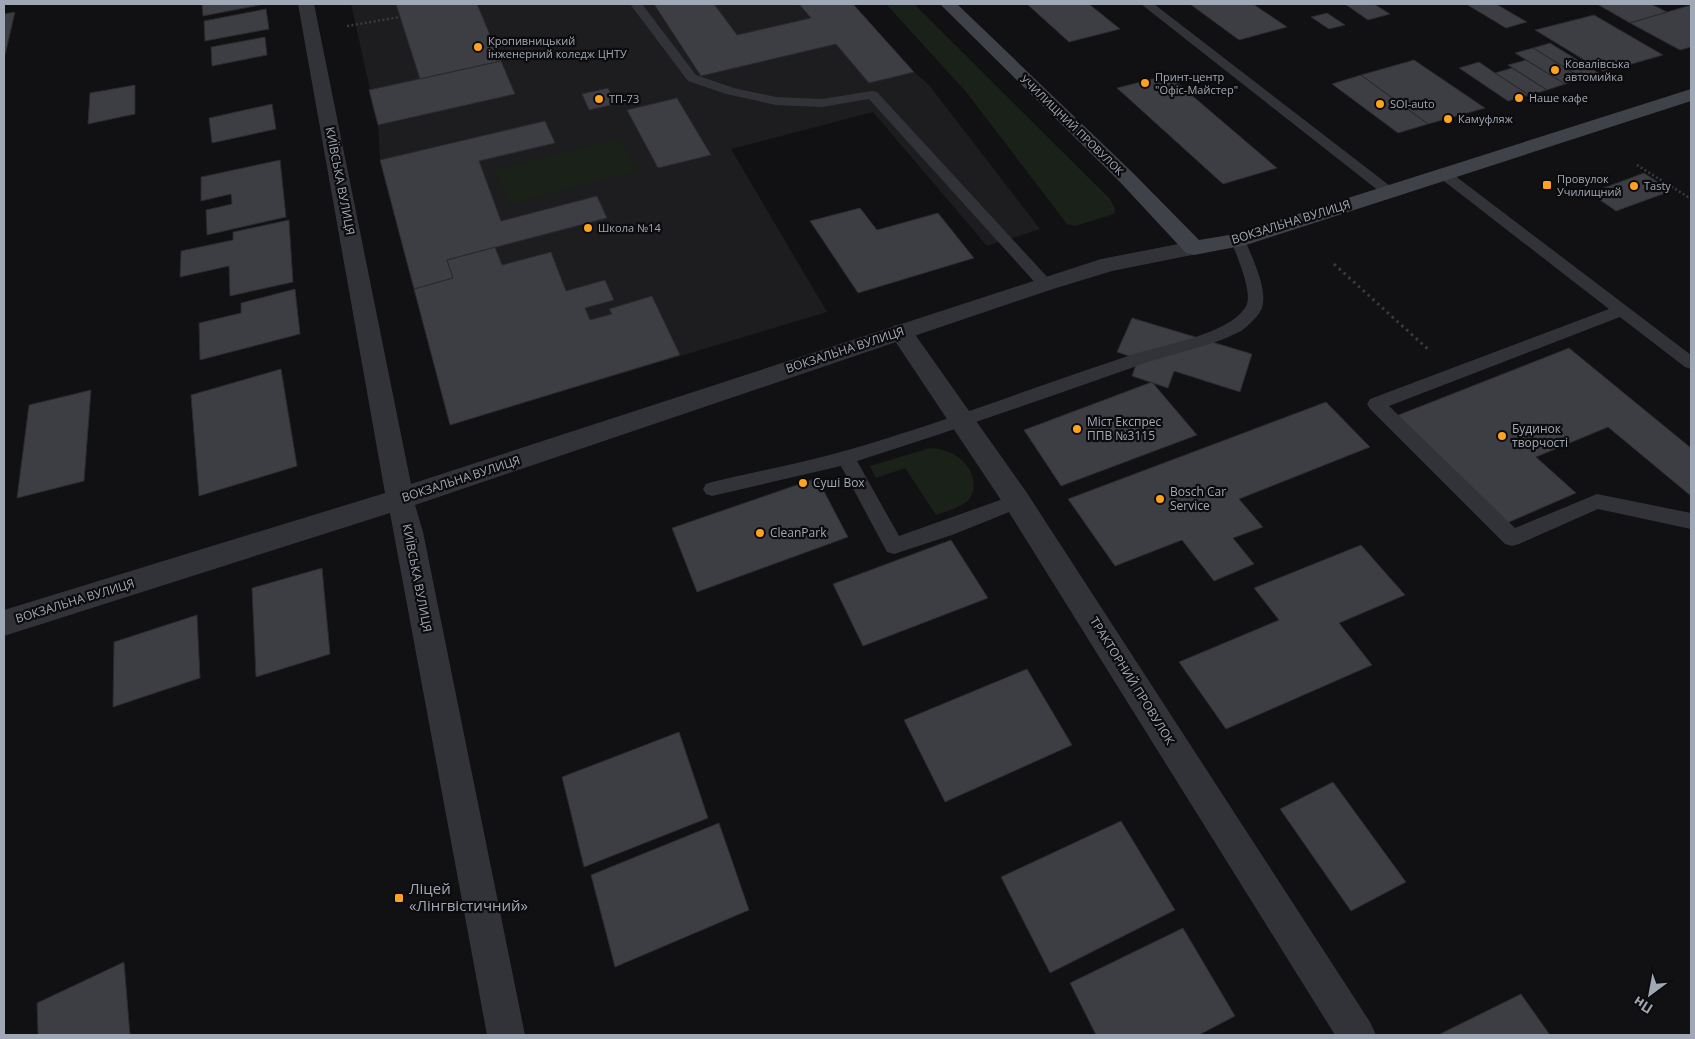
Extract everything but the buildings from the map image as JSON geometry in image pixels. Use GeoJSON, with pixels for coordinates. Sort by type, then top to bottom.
{"type":"FeatureCollection","features":[{"type":"Feature","properties":{"kind":"main road","name":"УЧИЛИЩНИЙ ПРОВУЛОК"},"geometry":{"type":"LineString","coordinates":[[948,4],[1133,184],[1194,248]]}},
{"type":"Feature","properties":{"kind":"main road","name":"ВОКЗАЛЬНА ВУЛИЦЯ"},"geometry":{"type":"LineString","coordinates":[[1194,248],[1238,240],[1445,176],[1691,94]]}},
{"type":"Feature","properties":{"kind":"street","name":"КИЇВСЬКА ВУЛИЦЯ"},"geometry":{"type":"LineString","coordinates":[[306,4],[400,499],[411,542],[506,1035]]}},
{"type":"Feature","properties":{"kind":"street","name":"ВОКЗАЛЬНА ВУЛИЦЯ"},"geometry":{"type":"LineString","coordinates":[[4,623],[400,499],[1045,284],[1109,264],[1194,248]]}},
{"type":"Feature","properties":{"kind":"street","name":"ТРАКТОРНИЙ ПРОВУЛОК"},"geometry":{"type":"LineString","coordinates":[[901,332],[1017,501],[1357,1035]]}},
{"type":"Feature","properties":{"kind":"lane"},"geometry":{"type":"LineString","coordinates":[[636,4],[692,78],[730,91],[776,101],[822,103],[872,95],[1045,284]]}},
{"type":"Feature","properties":{"kind":"lane"},"geometry":{"type":"LineString","coordinates":[[1147,4],[1389,192]]}},
{"type":"Feature","properties":{"kind":"lane"},"geometry":{"type":"LineString","coordinates":[[1445,176],[1691,363]]}},
{"type":"Feature","properties":{"kind":"lane"},"geometry":{"type":"LineString","coordinates":[[712,489],[846,458],[963,421],[1138,359],[1203,340],[1236,326],[1253,310],[1256,300],[1253,282],[1238,240]]}},
{"type":"Feature","properties":{"kind":"lane"},"geometry":{"type":"LineString","coordinates":[[1621,310],[1376,404],[1512,538],[1597,501],[1691,521]]}},
{"type":"Feature","properties":{"kind":"lane"},"geometry":{"type":"LineString","coordinates":[[846,458],[894,546],[945,529],[1017,501]]}},
{"type":"Feature","properties":{"kind":"path"},"geometry":{"type":"LineString","coordinates":[[347,26],[400,17]]}},
{"type":"Feature","properties":{"kind":"path"},"geometry":{"type":"LineString","coordinates":[[1637,165],[1691,196]]}},
{"type":"Feature","properties":{"kind":"path"},"geometry":{"type":"LineString","coordinates":[[1334,264],[1454,373]]}},
{"type":"Feature","properties":{"kind":"shaded area"},"geometry":{"type":"Polygon","coordinates":[[[351,4],[853,4],[914,72],[929,85],[1040,229],[987,246],[873,112],[731,149],[827,312],[450,425],[380,160],[378,125],[351,4]]]}},
{"type":"Feature","properties":{"kind":"shaded area"},"geometry":{"type":"Polygon","coordinates":[[[886,4],[914,4],[1110,199],[1115,209],[1114,214],[1075,226],[1067,224],[967,93],[886,4]]]}},
{"type":"Feature","properties":{"kind":"shaded area"},"geometry":{"type":"Polygon","coordinates":[[[620,138],[638,171],[510,205],[495,170],[620,138]]]}},
{"type":"Feature","properties":{"kind":"shaded area"},"geometry":{"type":"Polygon","coordinates":[[[930,448],[944,450],[957,456],[971,472],[973,482],[972,493],[967,501],[936,515],[905,468],[876,478],[870,466],[930,448]]]}},
{"type":"Feature","properties":{"kind":"place","name":"Кропивницький інженерний коледж ЦНТУ"},"geometry":{"type":"Point","coordinates":[478,47]}},
{"type":"Feature","properties":{"kind":"place","name":"Ковалівська автомийка"},"geometry":{"type":"Point","coordinates":[1555,70]}},
{"type":"Feature","properties":{"kind":"place","name":"Принт-центр \"Офіс-Майстер\""},"geometry":{"type":"Point","coordinates":[1145,83]}},
{"type":"Feature","properties":{"kind":"place","name":"Наше кафе"},"geometry":{"type":"Point","coordinates":[1519,98]}},
{"type":"Feature","properties":{"kind":"place","name":"ТП-73"},"geometry":{"type":"Point","coordinates":[599,99]}},
{"type":"Feature","properties":{"kind":"place","name":"SOI-auto"},"geometry":{"type":"Point","coordinates":[1380,104]}},
{"type":"Feature","properties":{"kind":"place","name":"Камуфляж"},"geometry":{"type":"Point","coordinates":[1448,119]}},
{"type":"Feature","properties":{"kind":"place","name":"Провулок Училищний"},"geometry":{"type":"Point","coordinates":[1547,185]}},
{"type":"Feature","properties":{"kind":"place","name":"Tasty"},"geometry":{"type":"Point","coordinates":[1634,186]}},
{"type":"Feature","properties":{"kind":"place","name":"Школа №14"},"geometry":{"type":"Point","coordinates":[588,228]}},
{"type":"Feature","properties":{"kind":"place","name":"Міст Експрес ППВ №3115"},"geometry":{"type":"Point","coordinates":[1077,429]}},
{"type":"Feature","properties":{"kind":"place","name":"Будинок творчості"},"geometry":{"type":"Point","coordinates":[1502,436]}},
{"type":"Feature","properties":{"kind":"place","name":"Суші Box"},"geometry":{"type":"Point","coordinates":[803,483]}},
{"type":"Feature","properties":{"kind":"place","name":"Bosch Car Service"},"geometry":{"type":"Point","coordinates":[1160,499]}},
{"type":"Feature","properties":{"kind":"place","name":"CleanPark"},"geometry":{"type":"Point","coordinates":[760,533]}},
{"type":"Feature","properties":{"kind":"place","name":"Ліцей «Лінгвістичний»"},"geometry":{"type":"Point","coordinates":[399,898]}}]}
